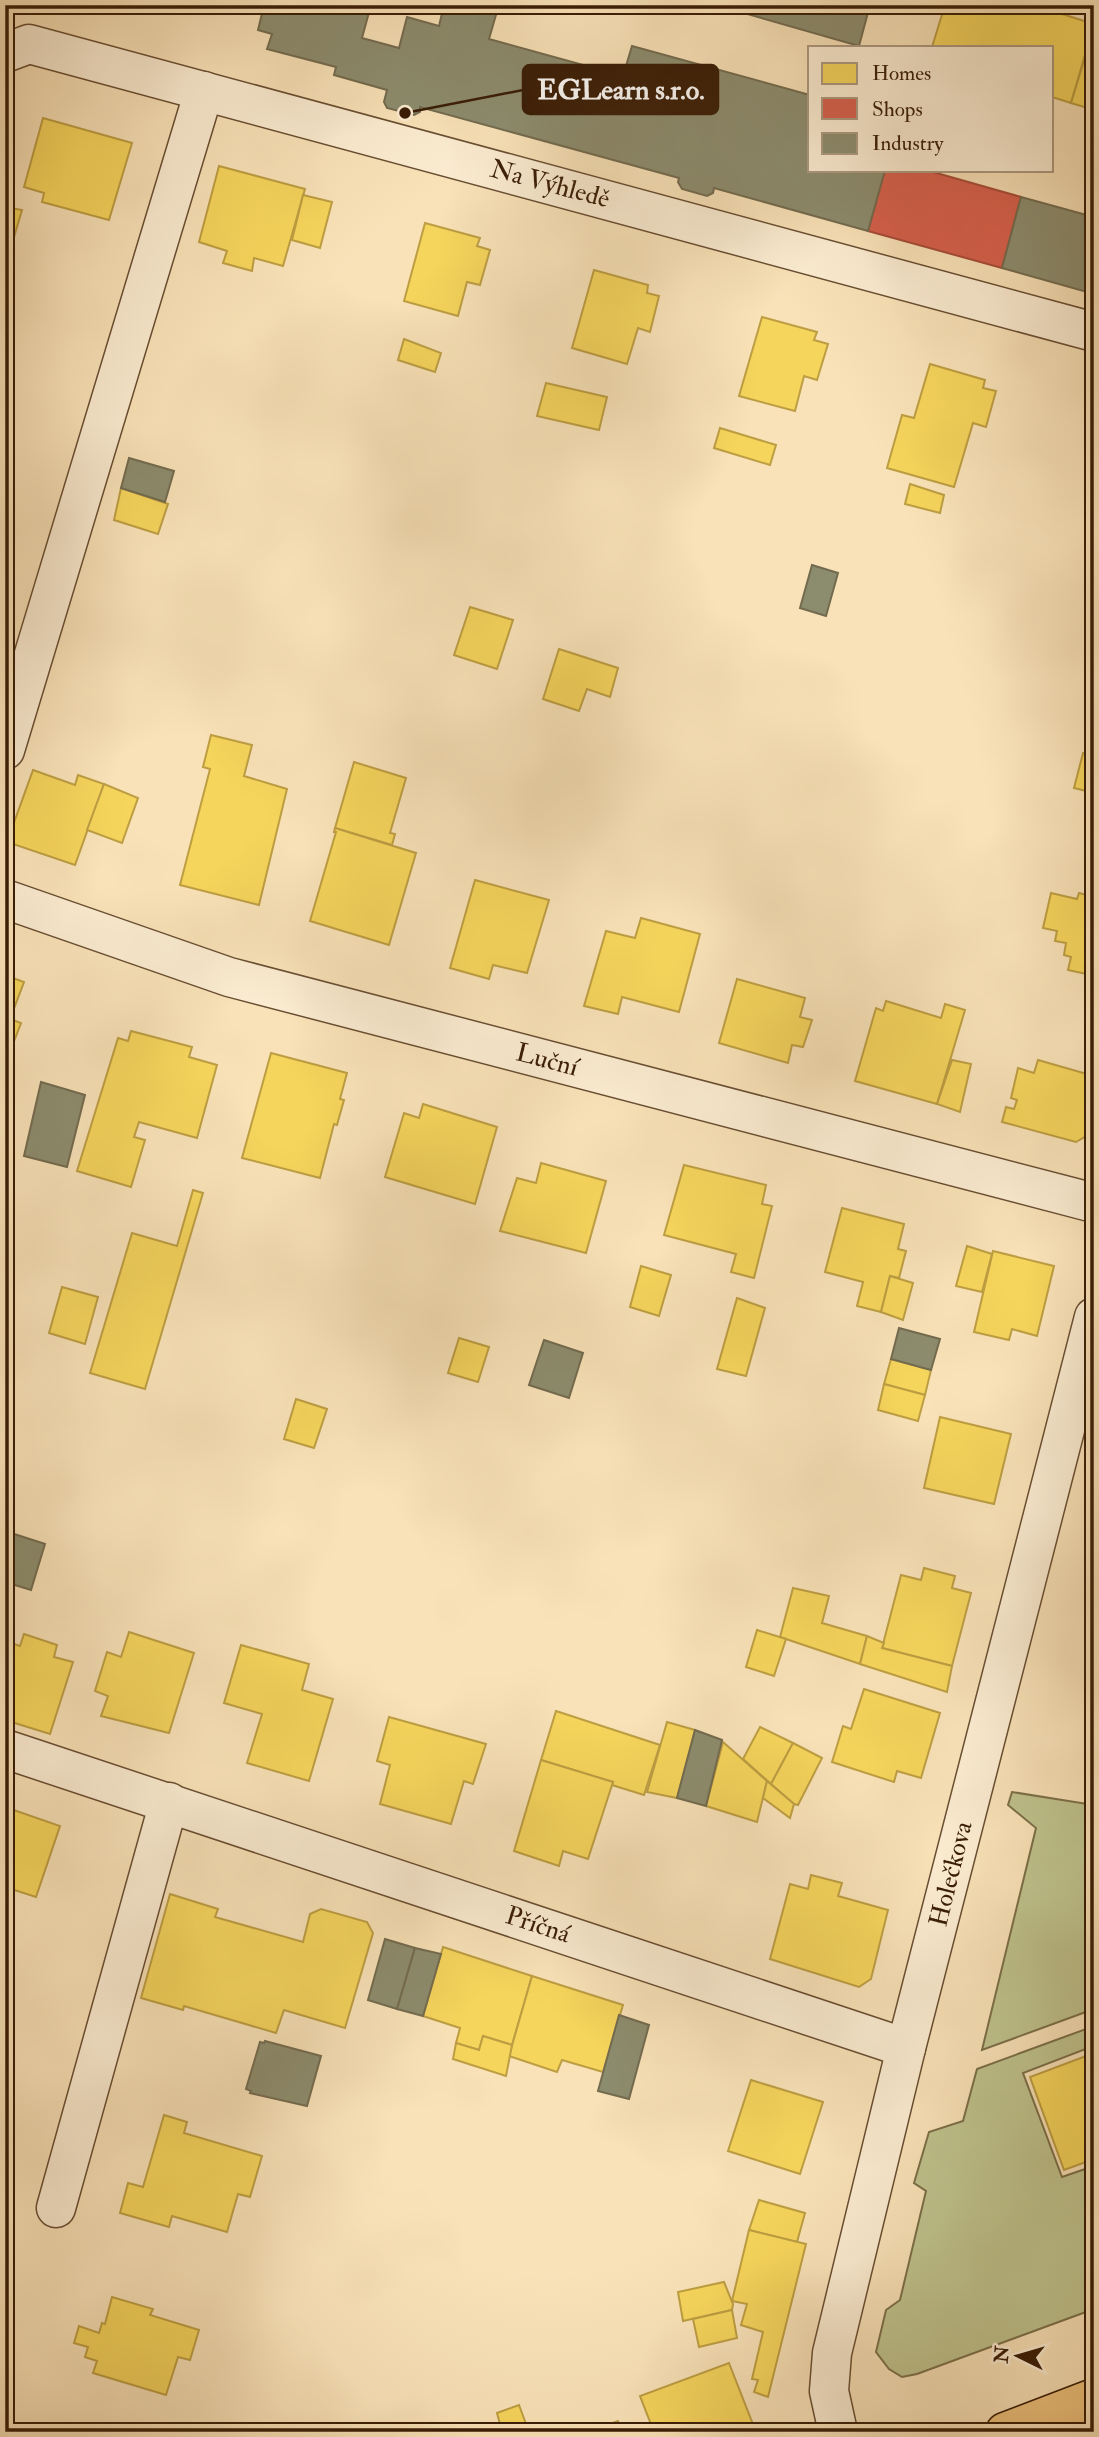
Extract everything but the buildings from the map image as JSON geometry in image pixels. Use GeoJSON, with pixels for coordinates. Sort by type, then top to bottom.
{"type":"FeatureCollection","features":[{"type":"Feature","properties":{"kind":"main road"},"geometry":{"type":"LineString","coordinates":[[1006,2432],[1094,2398]]}},
{"type":"Feature","properties":{"kind":"street","name":"Na Výhledě"},"geometry":{"type":"LineString","coordinates":[[5,53],[29,44],[1094,332]]}},
{"type":"Feature","properties":{"kind":"street"},"geometry":{"type":"LineString","coordinates":[[5,750],[204,91]]}},
{"type":"Feature","properties":{"kind":"street","name":"Luční"},"geometry":{"type":"LineString","coordinates":[[5,899],[229,977],[1094,1203]]}},
{"type":"Feature","properties":{"kind":"street","name":"Holečkova"},"geometry":{"type":"LineString","coordinates":[[838,2432],[829,2391],[832,2353],[906,2048],[1094,1318]]}},
{"type":"Feature","properties":{"kind":"street","name":"Příčná"},"geometry":{"type":"LineString","coordinates":[[5,1749],[906,2048]]}},
{"type":"Feature","properties":{"kind":"street"},"geometry":{"type":"LineString","coordinates":[[56,2207],[169,1802]]}},
{"type":"Feature","properties":{"kind":"green space"},"geometry":{"type":"Polygon","coordinates":[[[1012,1792],[1094,1805],[1094,2009],[982,2050],[1036,1828],[1008,1805],[1012,1792]]]}},
{"type":"Feature","properties":{"kind":"green space"},"geometry":{"type":"Polygon","coordinates":[[[1086,2029],[1091,2047],[1023,2073],[1062,2177],[1094,2166],[1094,2309],[917,2374],[902,2377],[889,2369],[876,2352],[886,2310],[900,2300],[926,2191],[914,2183],[929,2132],[963,2121],[977,2069],[1086,2029]]]}},
{"type":"Feature","properties":{"kind":"place","name":"EGLearn s.r.o."},"geometry":{"type":"Point","coordinates":[405,113]}}]}
